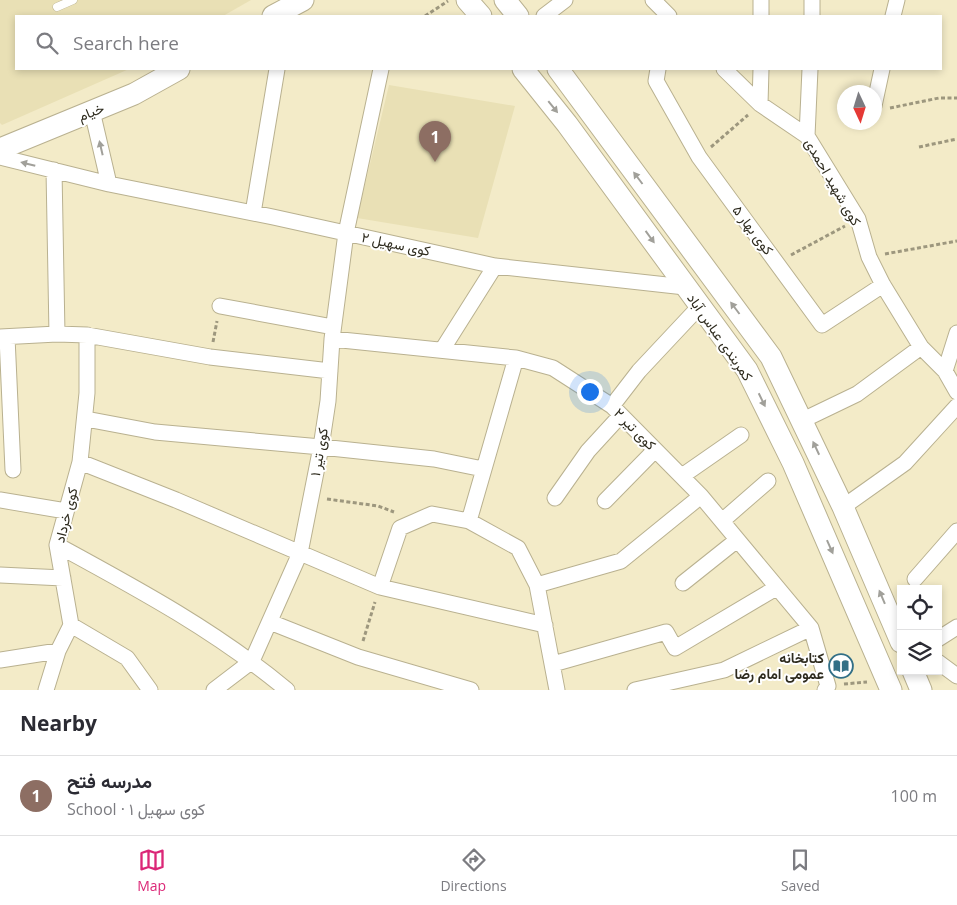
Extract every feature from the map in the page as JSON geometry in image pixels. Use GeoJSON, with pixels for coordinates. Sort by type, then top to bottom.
{"type":"FeatureCollection","features":[{"type":"Feature","properties":{"kind":"main road"},"geometry":{"type":"LineString","coordinates":[[275,15],[302,0]]}},
{"type":"Feature","properties":{"kind":"main road"},"geometry":{"type":"LineString","coordinates":[[468,0],[479,15]]}},
{"type":"Feature","properties":{"kind":"main road"},"geometry":{"type":"LineString","coordinates":[[505,0],[517,15]]}},
{"type":"Feature","properties":{"kind":"main road","name":"خیام"},"geometry":{"type":"LineString","coordinates":[[2,147],[134,94],[177,70]]}},
{"type":"Feature","properties":{"kind":"main road","name":"کمربندی عباس آباد"},"geometry":{"type":"LineString","coordinates":[[524,70],[567,124],[746,370],[793,463],[889,685]]}},
{"type":"Feature","properties":{"kind":"main road","name":"کمربندی عباس آباد"},"geometry":{"type":"LineString","coordinates":[[559,70],[771,357],[803,420],[843,507],[897,633]]}},
{"type":"Feature","properties":{"kind":"main road"},"geometry":{"type":"LineString","coordinates":[[915,675],[921,690]]}},
{"type":"Feature","properties":{"kind":"street"},"geometry":{"type":"LineString","coordinates":[[545,15],[565,0]]}},
{"type":"Feature","properties":{"kind":"street"},"geometry":{"type":"LineString","coordinates":[[653,0],[667,15]]}},
{"type":"Feature","properties":{"kind":"street"},"geometry":{"type":"LineString","coordinates":[[761,0],[761,15]]}},
{"type":"Feature","properties":{"kind":"street"},"geometry":{"type":"LineString","coordinates":[[812,0],[812,15]]}},
{"type":"Feature","properties":{"kind":"street"},"geometry":{"type":"LineString","coordinates":[[893,15],[897,0]]}},
{"type":"Feature","properties":{"kind":"street"},"geometry":{"type":"LineString","coordinates":[[253,213],[277,70]]}},
{"type":"Feature","properties":{"kind":"street","name":"کوی تیر ۱"},"geometry":{"type":"LineString","coordinates":[[252,661],[300,553],[321,447],[330,371],[332,333],[346,233],[381,70]]}},
{"type":"Feature","properties":{"kind":"street","name":"کوی بهار ۵"},"geometry":{"type":"LineString","coordinates":[[658,70],[656,81],[699,157],[822,325],[883,285]]}},
{"type":"Feature","properties":{"kind":"street","name":"کوی شهید احمدی"},"geometry":{"type":"LineString","coordinates":[[725,70],[760,104],[808,136],[858,219],[869,257],[883,285],[921,347],[945,371],[957,392]]}},
{"type":"Feature","properties":{"kind":"street"},"geometry":{"type":"LineString","coordinates":[[760,104],[761,70]]}},
{"type":"Feature","properties":{"kind":"street"},"geometry":{"type":"LineString","coordinates":[[808,136],[810,70]]}},
{"type":"Feature","properties":{"kind":"street"},"geometry":{"type":"LineString","coordinates":[[881,85],[882,70]]}},
{"type":"Feature","properties":{"kind":"street"},"geometry":{"type":"LineString","coordinates":[[92,111],[109,184]]}},
{"type":"Feature","properties":{"kind":"street","name":"کوی سهیل ۲"},"geometry":{"type":"LineString","coordinates":[[2,147],[54,170],[109,184],[253,213],[495,266],[685,287]]}},
{"type":"Feature","properties":{"kind":"street"},"geometry":{"type":"LineString","coordinates":[[54,170],[56,334]]}},
{"type":"Feature","properties":{"kind":"street"},"geometry":{"type":"LineString","coordinates":[[442,350],[495,266]]}},
{"type":"Feature","properties":{"kind":"street","name":"کوی تیر ۲"},"geometry":{"type":"LineString","coordinates":[[220,306],[332,333],[442,350],[516,358],[553,368],[617,411],[701,496],[811,628],[826,688]]}},
{"type":"Feature","properties":{"kind":"street"},"geometry":{"type":"LineString","coordinates":[[555,498],[617,411],[639,371],[700,307]]}},
{"type":"Feature","properties":{"kind":"street"},"geometry":{"type":"LineString","coordinates":[[13,470],[3,337],[56,334],[87,335],[210,357],[330,371]]}},
{"type":"Feature","properties":{"kind":"street"},"geometry":{"type":"LineString","coordinates":[[945,371],[957,334]]}},
{"type":"Feature","properties":{"kind":"street","name":"کوی خرداد"},"geometry":{"type":"LineString","coordinates":[[71,626],[57,545],[80,462],[86,419],[87,335]]}},
{"type":"Feature","properties":{"kind":"street"},"geometry":{"type":"LineString","coordinates":[[803,420],[857,394],[921,347]]}},
{"type":"Feature","properties":{"kind":"street"},"geometry":{"type":"LineString","coordinates":[[469,520],[482,469],[516,358]]}},
{"type":"Feature","properties":{"kind":"street"},"geometry":{"type":"LineString","coordinates":[[843,507],[905,463],[957,406]]}},
{"type":"Feature","properties":{"kind":"street"},"geometry":{"type":"LineString","coordinates":[[86,419],[155,432],[434,459],[482,469]]}},
{"type":"Feature","properties":{"kind":"street"},"geometry":{"type":"LineString","coordinates":[[682,476],[741,435]]}},
{"type":"Feature","properties":{"kind":"street"},"geometry":{"type":"LineString","coordinates":[[606,501],[655,450]]}},
{"type":"Feature","properties":{"kind":"street"},"geometry":{"type":"LineString","coordinates":[[80,462],[176,500],[380,587],[544,625]]}},
{"type":"Feature","properties":{"kind":"street"},"geometry":{"type":"LineString","coordinates":[[722,521],[768,480]]}},
{"type":"Feature","properties":{"kind":"street"},"geometry":{"type":"LineString","coordinates":[[537,585],[621,561],[701,496]]}},
{"type":"Feature","properties":{"kind":"street"},"geometry":{"type":"LineString","coordinates":[[0,500],[66,511]]}},
{"type":"Feature","properties":{"kind":"street"},"geometry":{"type":"LineString","coordinates":[[380,587],[400,528],[432,514],[469,520],[518,548],[537,585],[557,690]]}},
{"type":"Feature","properties":{"kind":"street"},"geometry":{"type":"LineString","coordinates":[[915,579],[957,531]]}},
{"type":"Feature","properties":{"kind":"street"},"geometry":{"type":"LineString","coordinates":[[683,583],[737,540]]}},
{"type":"Feature","properties":{"kind":"street"},"geometry":{"type":"LineString","coordinates":[[57,545],[180,612],[252,661],[287,690]]}},
{"type":"Feature","properties":{"kind":"street"},"geometry":{"type":"LineString","coordinates":[[0,576],[63,578]]}},
{"type":"Feature","properties":{"kind":"street"},"geometry":{"type":"LineString","coordinates":[[553,664],[666,632],[675,648],[776,588]]}},
{"type":"Feature","properties":{"kind":"street"},"geometry":{"type":"LineString","coordinates":[[270,622],[358,657],[471,690]]}},
{"type":"Feature","properties":{"kind":"street"},"geometry":{"type":"LineString","coordinates":[[46,690],[58,651],[71,626],[127,658],[150,690]]}},
{"type":"Feature","properties":{"kind":"street"},"geometry":{"type":"LineString","coordinates":[[942,636],[957,627]]}},
{"type":"Feature","properties":{"kind":"street"},"geometry":{"type":"LineString","coordinates":[[636,690],[724,670],[811,628]]}},
{"type":"Feature","properties":{"kind":"street"},"geometry":{"type":"LineString","coordinates":[[0,660],[58,651]]}},
{"type":"Feature","properties":{"kind":"street"},"geometry":{"type":"LineString","coordinates":[[214,690],[252,661]]}},
{"type":"Feature","properties":{"kind":"street"},"geometry":{"type":"LineString","coordinates":[[942,665],[957,676]]}},
{"type":"Feature","properties":{"kind":"lane"},"geometry":{"type":"LineString","coordinates":[[57,7],[73,0]]}},
{"type":"Feature","properties":{"kind":"path"},"geometry":{"type":"LineString","coordinates":[[426,15],[449,0]]}},
{"type":"Feature","properties":{"kind":"path"},"geometry":{"type":"LineString","coordinates":[[882,108],[939,98],[957,98]]}},
{"type":"Feature","properties":{"kind":"path"},"geometry":{"type":"LineString","coordinates":[[699,157],[760,104]]}},
{"type":"Feature","properties":{"kind":"path"},"geometry":{"type":"LineString","coordinates":[[919,147],[957,139]]}},
{"type":"Feature","properties":{"kind":"path"},"geometry":{"type":"LineString","coordinates":[[777,262],[858,219]]}},
{"type":"Feature","properties":{"kind":"path"},"geometry":{"type":"LineString","coordinates":[[869,257],[957,241]]}},
{"type":"Feature","properties":{"kind":"path"},"geometry":{"type":"LineString","coordinates":[[210,357],[220,306]]}},
{"type":"Feature","properties":{"kind":"path"},"geometry":{"type":"LineString","coordinates":[[311,497],[378,506],[416,520]]}},
{"type":"Feature","properties":{"kind":"path"},"geometry":{"type":"LineString","coordinates":[[358,657],[380,587]]}},
{"type":"Feature","properties":{"kind":"path"},"geometry":{"type":"LineString","coordinates":[[826,688],[889,685]]}},
{"type":"Feature","properties":{"kind":"shaded area"},"geometry":{"type":"Polygon","coordinates":[[[0,0],[251,0],[225,15],[15,15],[15,70],[127,70],[2,125],[0,123],[0,0]]]}},
{"type":"Feature","properties":{"kind":"shaded area"},"geometry":{"type":"Polygon","coordinates":[[[389,85],[515,106],[478,238],[357,218],[389,85]]]}},
{"type":"Feature","properties":{"kind":"place","name":"مدرسه فتح"},"geometry":{"type":"Point","coordinates":[435,162]}},
{"type":"Feature","properties":{"kind":"place","name":"کتابخانه عمومی امام رضا"},"geometry":{"type":"Point","coordinates":[841,666]}}]}
